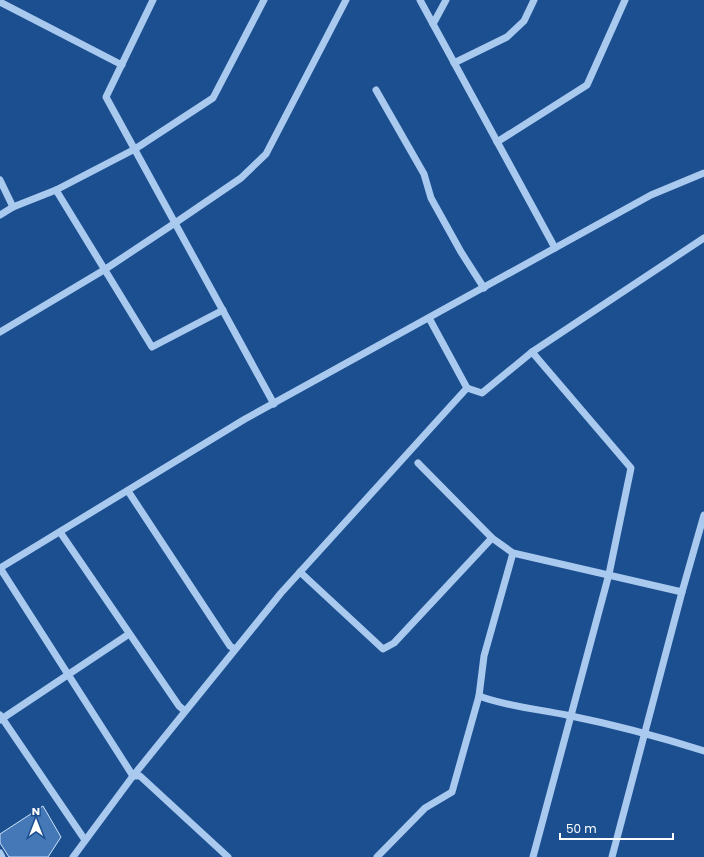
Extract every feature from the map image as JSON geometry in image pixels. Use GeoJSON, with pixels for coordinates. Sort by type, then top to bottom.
{"type":"FeatureCollection","features":[{"type":"Feature","properties":{"kind":"street"},"geometry":{"type":"LineString","coordinates":[[153,0],[106,97],[274,404]]}},
{"type":"Feature","properties":{"kind":"street"},"geometry":{"type":"LineString","coordinates":[[0,215],[14,207],[56,190],[135,149],[213,98],[264,0]]}},
{"type":"Feature","properties":{"kind":"street"},"geometry":{"type":"LineString","coordinates":[[0,332],[104,270],[241,178],[266,154],[346,0]]}},
{"type":"Feature","properties":{"kind":"street"},"geometry":{"type":"LineString","coordinates":[[420,0],[555,248]]}},
{"type":"Feature","properties":{"kind":"street"},"geometry":{"type":"LineString","coordinates":[[433,24],[446,0]]}},
{"type":"Feature","properties":{"kind":"street"},"geometry":{"type":"LineString","coordinates":[[454,63],[507,37],[524,21],[534,0]]}},
{"type":"Feature","properties":{"kind":"street"},"geometry":{"type":"LineString","coordinates":[[497,142],[587,85],[625,0]]}},
{"type":"Feature","properties":{"kind":"street"},"geometry":{"type":"LineString","coordinates":[[0,2],[122,65]]}},
{"type":"Feature","properties":{"kind":"street"},"geometry":{"type":"LineString","coordinates":[[376,90],[424,174],[432,198],[461,252],[484,288]]}},
{"type":"Feature","properties":{"kind":"street"},"geometry":{"type":"LineString","coordinates":[[133,776],[0,568],[274,404],[651,195],[704,173]]}},
{"type":"Feature","properties":{"kind":"street"},"geometry":{"type":"LineString","coordinates":[[0,180],[14,207]]}},
{"type":"Feature","properties":{"kind":"street"},"geometry":{"type":"LineString","coordinates":[[56,190],[152,347],[223,310]]}},
{"type":"Feature","properties":{"kind":"street"},"geometry":{"type":"LineString","coordinates":[[429,318],[467,388],[482,393],[532,352],[704,238]]}},
{"type":"Feature","properties":{"kind":"street"},"geometry":{"type":"LineString","coordinates":[[532,352],[631,468],[609,574],[533,857]]}},
{"type":"Feature","properties":{"kind":"street"},"geometry":{"type":"LineString","coordinates":[[73,857],[133,776],[235,649],[300,572],[467,388]]}},
{"type":"Feature","properties":{"kind":"street"},"geometry":{"type":"LineString","coordinates":[[418,463],[492,538],[513,553],[682,592]]}},
{"type":"Feature","properties":{"kind":"street"},"geometry":{"type":"LineString","coordinates":[[128,491],[230,646],[235,649]]}},
{"type":"Feature","properties":{"kind":"street"},"geometry":{"type":"LineString","coordinates":[[612,857],[644,733],[704,515]]}},
{"type":"Feature","properties":{"kind":"street"},"geometry":{"type":"LineString","coordinates":[[60,532],[179,706],[185,711]]}},
{"type":"Feature","properties":{"kind":"street"},"geometry":{"type":"LineString","coordinates":[[300,572],[383,649],[394,643],[492,538]]}},
{"type":"Feature","properties":{"kind":"street"},"geometry":{"type":"LineString","coordinates":[[377,857],[425,808],[452,792],[479,696],[484,656],[513,553]]}},
{"type":"Feature","properties":{"kind":"street"},"geometry":{"type":"LineString","coordinates":[[86,840],[1,717],[68,675],[129,634]]}},
{"type":"Feature","properties":{"kind":"street"},"geometry":{"type":"LineString","coordinates":[[479,696],[495,702],[570,716],[644,733],[704,751]]}},
{"type":"Feature","properties":{"kind":"street"},"geometry":{"type":"LineString","coordinates":[[133,776],[140,776],[228,857]]}},
{"type":"Feature","properties":{"kind":"street"},"geometry":{"type":"LineString","coordinates":[[0,853],[2,857]]}},
{"type":"Feature","properties":{"kind":"building"},"geometry":{"type":"Polygon","coordinates":[[[43,806],[61,837],[48,857],[9,857],[0,843],[0,834],[43,806]]]}}]}
